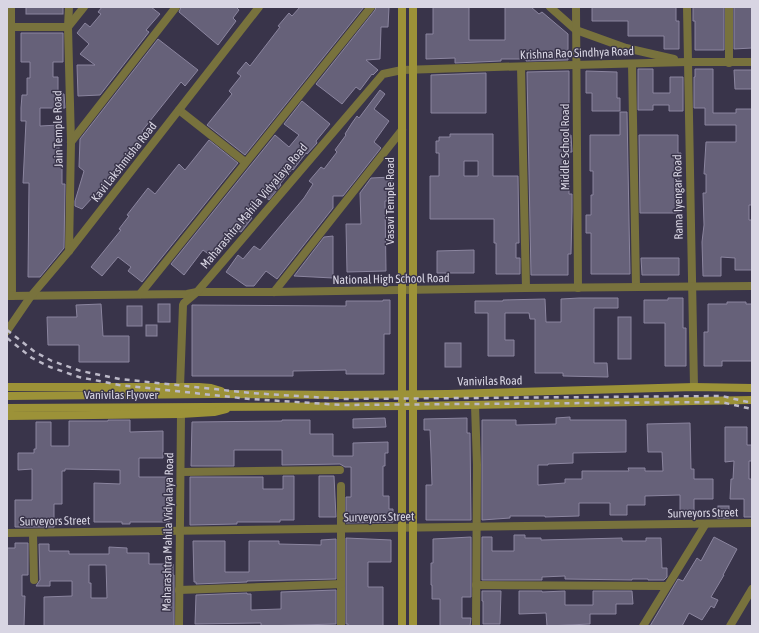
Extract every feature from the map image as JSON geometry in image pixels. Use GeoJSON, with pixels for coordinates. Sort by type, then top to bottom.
{"type":"FeatureCollection","features":[{"type":"Feature","properties":{"kind":"main road","name":"Vasavi Temple Road"},"geometry":{"type":"LineString","coordinates":[[402,7],[402,626]]}},
{"type":"Feature","properties":{"kind":"main road","name":"Vasavi Temple Road"},"geometry":{"type":"LineString","coordinates":[[413,7],[413,626]]}},
{"type":"Feature","properties":{"kind":"main road"},"geometry":{"type":"LineString","coordinates":[[402,194],[413,193]]}},
{"type":"Feature","properties":{"kind":"main road"},"geometry":{"type":"LineString","coordinates":[[7,387],[180,387],[211,388],[229,394]]}},
{"type":"Feature","properties":{"kind":"main road","name":"Vanivilas Road"},"geometry":{"type":"LineString","coordinates":[[229,394],[474,394],[694,387],[752,388]]}},
{"type":"Feature","properties":{"kind":"main road","name":"Vanivilas Flyover"},"geometry":{"type":"LineString","coordinates":[[7,396],[229,394]]}},
{"type":"Feature","properties":{"kind":"main road","name":"Vanivilas Road"},"geometry":{"type":"LineString","coordinates":[[234,406],[413,406],[752,400]]}},
{"type":"Feature","properties":{"kind":"main road"},"geometry":{"type":"LineString","coordinates":[[7,416],[181,414],[214,412],[234,406]]}},
{"type":"Feature","properties":{"kind":"main road","name":"Vanivilas Flyover"},"geometry":{"type":"LineString","coordinates":[[7,408],[234,406]]}},
{"type":"Feature","properties":{"kind":"street"},"geometry":{"type":"LineString","coordinates":[[9,296],[9,27],[11,7]]}},
{"type":"Feature","properties":{"kind":"street","name":"Jain Temple Road"},"geometry":{"type":"LineString","coordinates":[[69,7],[68,27],[71,142],[69,252]]}},
{"type":"Feature","properties":{"kind":"street"},"geometry":{"type":"LineString","coordinates":[[9,27],[68,27],[84,7]]}},
{"type":"Feature","properties":{"kind":"street"},"geometry":{"type":"LineString","coordinates":[[71,142],[176,7]]}},
{"type":"Feature","properties":{"kind":"street","name":"Kavi Lakshmisha Road"},"geometry":{"type":"LineString","coordinates":[[7,331],[31,296],[69,252],[259,7]]}},
{"type":"Feature","properties":{"kind":"street"},"geometry":{"type":"LineString","coordinates":[[140,294],[371,7]]}},
{"type":"Feature","properties":{"kind":"street"},"geometry":{"type":"LineString","coordinates":[[550,7],[576,30],[626,48],[687,62]]}},
{"type":"Feature","properties":{"kind":"street","name":"Middle School Road"},"geometry":{"type":"LineString","coordinates":[[576,7],[578,288]]}},
{"type":"Feature","properties":{"kind":"street","name":"Rama Iyengar Road"},"geometry":{"type":"LineString","coordinates":[[687,7],[694,387]]}},
{"type":"Feature","properties":{"kind":"street"},"geometry":{"type":"LineString","coordinates":[[729,7],[729,63]]}},
{"type":"Feature","properties":{"kind":"street","name":"Krishna Rao Sindhya Road"},"geometry":{"type":"LineString","coordinates":[[402,70],[687,62],[752,62]]}},
{"type":"Feature","properties":{"kind":"street"},"geometry":{"type":"LineString","coordinates":[[632,64],[636,287]]}},
{"type":"Feature","properties":{"kind":"street"},"geometry":{"type":"LineString","coordinates":[[521,67],[526,288]]}},
{"type":"Feature","properties":{"kind":"street","name":"Maharashtra Mahila Vidyalaya Road"},"geometry":{"type":"LineString","coordinates":[[180,387],[183,305],[197,292],[381,76],[384,73],[402,70]]}},
{"type":"Feature","properties":{"kind":"street"},"geometry":{"type":"LineString","coordinates":[[179,110],[245,162]]}},
{"type":"Feature","properties":{"kind":"street"},"geometry":{"type":"LineString","coordinates":[[274,292],[402,130]]}},
{"type":"Feature","properties":{"kind":"street","name":"National High School Road"},"geometry":{"type":"LineString","coordinates":[[9,296],[188,294],[197,292],[752,286]]}},
{"type":"Feature","properties":{"kind":"street"},"geometry":{"type":"LineString","coordinates":[[475,405],[477,465],[476,626]]}},
{"type":"Feature","properties":{"kind":"street","name":"Maharashtra Mahila Vidyalaya Road"},"geometry":{"type":"LineString","coordinates":[[179,626],[181,414]]}},
{"type":"Feature","properties":{"kind":"street"},"geometry":{"type":"LineString","coordinates":[[181,472],[340,470]]}},
{"type":"Feature","properties":{"kind":"street"},"geometry":{"type":"LineString","coordinates":[[341,486],[341,626]]}},
{"type":"Feature","properties":{"kind":"street","name":"Surveyors Street"},"geometry":{"type":"LineString","coordinates":[[7,534],[752,524]]}},
{"type":"Feature","properties":{"kind":"street"},"geometry":{"type":"LineString","coordinates":[[642,626],[705,525]]}},
{"type":"Feature","properties":{"kind":"street"},"geometry":{"type":"LineString","coordinates":[[33,534],[34,580]]}},
{"type":"Feature","properties":{"kind":"street"},"geometry":{"type":"LineString","coordinates":[[179,590],[340,584]]}},
{"type":"Feature","properties":{"kind":"street"},"geometry":{"type":"LineString","coordinates":[[476,586],[666,586]]}},
{"type":"Feature","properties":{"kind":"street"},"geometry":{"type":"LineString","coordinates":[[730,626],[752,589]]}},
{"type":"Feature","properties":{"kind":"building"},"geometry":{"type":"Polygon","coordinates":[[[26,7],[63,7],[63,14],[26,14],[26,7]]]}},
{"type":"Feature","properties":{"kind":"building"},"geometry":{"type":"Polygon","coordinates":[[[102,7],[151,7],[160,14],[146,30],[149,32],[100,95],[78,96],[77,65],[95,65],[80,54],[89,44],[77,33],[85,23],[90,27],[101,14],[98,12],[102,7]]]}},
{"type":"Feature","properties":{"kind":"building"},"geometry":{"type":"Polygon","coordinates":[[[181,7],[236,7],[239,10],[233,18],[236,21],[218,45],[179,12],[181,7]]]}},
{"type":"Feature","properties":{"kind":"building"},"geometry":{"type":"Polygon","coordinates":[[[300,7],[364,7],[245,155],[207,125],[232,94],[229,91],[241,76],[237,73],[246,62],[250,66],[289,13],[292,16],[300,7]]]}},
{"type":"Feature","properties":{"kind":"building"},"geometry":{"type":"Polygon","coordinates":[[[376,7],[389,7],[388,27],[381,27],[380,59],[366,60],[378,70],[373,75],[372,74],[360,90],[356,87],[342,104],[316,84],[376,7]]]}},
{"type":"Feature","properties":{"kind":"building"},"geometry":{"type":"Polygon","coordinates":[[[433,7],[469,7],[469,40],[505,40],[505,7],[531,7],[539,14],[542,12],[568,34],[568,60],[526,61],[526,59],[501,59],[501,61],[455,63],[455,58],[426,59],[426,34],[433,34],[433,7]]]}},
{"type":"Feature","properties":{"kind":"building"},"geometry":{"type":"Polygon","coordinates":[[[592,7],[676,7],[676,21],[679,21],[679,49],[664,49],[664,36],[628,36],[628,21],[592,21],[592,7]]]}},
{"type":"Feature","properties":{"kind":"building"},"geometry":{"type":"Polygon","coordinates":[[[693,7],[724,7],[724,50],[695,50],[695,21],[693,21],[693,7]]]}},
{"type":"Feature","properties":{"kind":"building"},"geometry":{"type":"Polygon","coordinates":[[[734,7],[752,7],[752,48],[734,49],[734,7]]]}},
{"type":"Feature","properties":{"kind":"building"},"geometry":{"type":"Polygon","coordinates":[[[21,33],[63,33],[63,62],[53,62],[53,77],[58,77],[58,94],[64,94],[65,108],[40,108],[40,126],[59,125],[59,166],[62,166],[62,184],[65,184],[64,248],[40,277],[28,277],[29,183],[23,183],[26,121],[21,121],[21,108],[22,95],[27,95],[27,78],[30,78],[30,62],[21,62],[21,33]]]}},
{"type":"Feature","properties":{"kind":"building"},"geometry":{"type":"Polygon","coordinates":[[[158,39],[198,70],[185,86],[181,82],[142,131],[146,134],[134,150],[137,152],[127,165],[125,164],[107,187],[104,185],[82,209],[75,206],[75,201],[84,171],[79,167],[80,139],[158,39]]]}},
{"type":"Feature","properties":{"kind":"building"},"geometry":{"type":"Polygon","coordinates":[[[638,69],[653,69],[653,93],[670,93],[670,77],[683,77],[683,111],[669,111],[669,105],[653,105],[653,110],[638,110],[638,69]]]}},
{"type":"Feature","properties":{"kind":"building"},"geometry":{"type":"Polygon","coordinates":[[[695,69],[713,69],[713,113],[736,113],[736,109],[752,109],[752,205],[749,205],[749,220],[752,220],[752,270],[735,270],[735,258],[721,257],[721,276],[703,276],[703,193],[706,193],[706,174],[704,174],[706,142],[736,142],[736,125],[705,125],[705,108],[694,108],[695,69]]]}},
{"type":"Feature","properties":{"kind":"building"},"geometry":{"type":"Polygon","coordinates":[[[734,70],[752,70],[752,89],[735,89],[734,70]]]}},
{"type":"Feature","properties":{"kind":"building"},"geometry":{"type":"Polygon","coordinates":[[[569,71],[569,135],[571,135],[572,152],[569,152],[569,194],[572,194],[572,212],[571,254],[568,254],[568,275],[531,275],[527,72],[569,71]]]}},
{"type":"Feature","properties":{"kind":"building"},"geometry":{"type":"Polygon","coordinates":[[[586,71],[617,72],[617,98],[620,98],[620,111],[592,111],[592,93],[586,93],[586,71]]]}},
{"type":"Feature","properties":{"kind":"building"},"geometry":{"type":"Polygon","coordinates":[[[486,73],[486,113],[431,113],[431,75],[486,73]]]}},
{"type":"Feature","properties":{"kind":"building"},"geometry":{"type":"Polygon","coordinates":[[[380,90],[385,94],[374,109],[389,121],[374,142],[381,148],[343,196],[333,196],[333,208],[277,279],[266,271],[254,286],[246,286],[226,272],[238,255],[243,259],[254,246],[260,250],[304,198],[313,184],[309,181],[321,167],[324,169],[337,152],[335,150],[346,135],[345,134],[352,123],[357,116],[359,118],[380,90]]]}},
{"type":"Feature","properties":{"kind":"building"},"geometry":{"type":"Polygon","coordinates":[[[302,101],[330,124],[316,141],[317,143],[307,154],[306,153],[293,170],[292,169],[269,200],[260,193],[244,213],[252,218],[241,232],[239,231],[215,259],[203,250],[184,275],[171,264],[275,135],[289,147],[299,135],[284,124],[302,101]]]}},
{"type":"Feature","properties":{"kind":"building"},"geometry":{"type":"Polygon","coordinates":[[[620,112],[627,112],[630,274],[591,274],[591,233],[586,233],[586,215],[591,215],[591,195],[593,195],[593,171],[590,171],[590,135],[620,135],[620,112]]]}},
{"type":"Feature","properties":{"kind":"building"},"geometry":{"type":"Polygon","coordinates":[[[450,134],[493,134],[493,176],[518,176],[519,243],[516,243],[516,258],[520,258],[520,274],[496,274],[494,219],[430,219],[430,176],[439,176],[439,153],[436,153],[436,141],[439,141],[439,137],[450,137],[450,134]],[[464,161],[464,176],[478,176],[478,161],[464,161]]]}},
{"type":"Feature","properties":{"kind":"building"},"geometry":{"type":"Polygon","coordinates":[[[639,135],[678,135],[678,153],[681,153],[681,171],[679,171],[679,213],[640,213],[639,135]]]}},
{"type":"Feature","properties":{"kind":"building"},"geometry":{"type":"Polygon","coordinates":[[[209,140],[238,163],[142,282],[128,271],[131,267],[118,257],[102,276],[91,267],[121,230],[119,229],[129,216],[127,215],[148,188],[155,194],[179,164],[185,170],[209,140]]]}},
{"type":"Feature","properties":{"kind":"building"},"geometry":{"type":"Polygon","coordinates":[[[392,177],[391,201],[385,201],[386,271],[347,272],[346,224],[361,224],[360,193],[371,178],[392,177]]]}},
{"type":"Feature","properties":{"kind":"building"},"geometry":{"type":"Polygon","coordinates":[[[333,236],[333,278],[294,276],[324,237],[333,236]]]}},
{"type":"Feature","properties":{"kind":"building"},"geometry":{"type":"Polygon","coordinates":[[[474,250],[474,273],[437,273],[437,251],[474,250]]]}},
{"type":"Feature","properties":{"kind":"building"},"geometry":{"type":"Polygon","coordinates":[[[641,258],[679,258],[679,275],[642,275],[641,258]]]}},
{"type":"Feature","properties":{"kind":"building"},"geometry":{"type":"Polygon","coordinates":[[[618,298],[618,308],[594,308],[594,363],[607,363],[608,377],[563,376],[563,373],[535,373],[535,319],[530,319],[529,313],[505,313],[505,340],[514,340],[514,356],[488,356],[488,313],[475,313],[475,301],[545,299],[546,322],[561,322],[561,299],[618,298]]]}},
{"type":"Feature","properties":{"kind":"building"},"geometry":{"type":"Polygon","coordinates":[[[668,298],[683,298],[683,328],[686,328],[686,366],[665,366],[665,323],[644,323],[644,300],[668,300],[668,298]]]}},
{"type":"Feature","properties":{"kind":"building"},"geometry":{"type":"Polygon","coordinates":[[[390,300],[390,334],[384,334],[384,374],[346,374],[346,370],[293,371],[293,376],[192,376],[192,305],[346,306],[346,301],[390,300]]]}},
{"type":"Feature","properties":{"kind":"building"},"geometry":{"type":"Polygon","coordinates":[[[727,302],[746,302],[746,304],[752,304],[752,361],[722,361],[722,366],[704,366],[704,332],[708,332],[708,304],[727,304],[727,302]]]}},
{"type":"Feature","properties":{"kind":"building"},"geometry":{"type":"Polygon","coordinates":[[[101,304],[103,336],[129,336],[129,362],[79,362],[79,345],[48,345],[47,317],[77,317],[76,305],[101,304]]]}},
{"type":"Feature","properties":{"kind":"building"},"geometry":{"type":"Polygon","coordinates":[[[158,304],[170,304],[170,322],[158,322],[158,304]]]}},
{"type":"Feature","properties":{"kind":"building"},"geometry":{"type":"Polygon","coordinates":[[[127,306],[142,306],[142,326],[127,326],[127,306]]]}},
{"type":"Feature","properties":{"kind":"building"},"geometry":{"type":"Polygon","coordinates":[[[618,317],[631,317],[631,359],[618,359],[618,317]]]}},
{"type":"Feature","properties":{"kind":"building"},"geometry":{"type":"Polygon","coordinates":[[[146,325],[157,325],[157,336],[146,336],[146,325]]]}},
{"type":"Feature","properties":{"kind":"building"},"geometry":{"type":"Polygon","coordinates":[[[445,343],[461,343],[461,367],[445,367],[445,343]]]}},
{"type":"Feature","properties":{"kind":"building"},"geometry":{"type":"Polygon","coordinates":[[[570,417],[570,420],[626,420],[626,452],[573,453],[573,463],[538,465],[538,485],[565,483],[565,479],[582,479],[582,471],[629,471],[628,468],[645,468],[645,471],[663,471],[662,452],[648,452],[647,424],[690,423],[691,469],[694,469],[694,479],[713,479],[713,499],[694,499],[694,516],[680,516],[680,495],[645,496],[645,505],[627,505],[627,515],[610,515],[610,503],[579,503],[579,516],[510,516],[510,518],[482,520],[482,420],[516,420],[516,425],[556,424],[556,418],[570,417]]]}},
{"type":"Feature","properties":{"kind":"building"},"geometry":{"type":"Polygon","coordinates":[[[385,418],[386,427],[353,428],[353,419],[385,418]]]}},
{"type":"Feature","properties":{"kind":"building"},"geometry":{"type":"Polygon","coordinates":[[[467,418],[467,433],[470,433],[471,520],[426,520],[426,485],[432,485],[430,430],[424,430],[424,419],[467,418]]]}},
{"type":"Feature","properties":{"kind":"building"},"geometry":{"type":"Polygon","coordinates":[[[130,420],[130,432],[163,431],[163,458],[139,458],[139,477],[170,477],[169,522],[130,522],[130,524],[122,524],[122,522],[94,522],[94,483],[120,484],[120,470],[65,469],[65,471],[62,471],[62,504],[54,504],[54,527],[15,527],[15,500],[32,500],[32,469],[18,470],[18,453],[34,453],[34,449],[36,449],[36,422],[51,422],[51,446],[69,446],[69,421],[130,420]]]}},
{"type":"Feature","properties":{"kind":"building"},"geometry":{"type":"Polygon","coordinates":[[[310,420],[310,434],[333,434],[333,456],[353,456],[353,443],[388,442],[388,453],[385,453],[385,466],[383,466],[383,496],[389,496],[389,509],[393,509],[393,522],[346,523],[346,497],[351,497],[351,467],[345,467],[340,464],[282,465],[282,450],[234,450],[234,466],[191,466],[192,422],[310,420]]]}},
{"type":"Feature","properties":{"kind":"building"},"geometry":{"type":"Polygon","coordinates":[[[725,427],[747,427],[747,445],[752,445],[752,461],[749,461],[749,479],[752,479],[752,517],[744,517],[744,499],[730,499],[734,461],[725,462],[725,427]]]}},
{"type":"Feature","properties":{"kind":"building"},"geometry":{"type":"Polygon","coordinates":[[[283,476],[294,476],[294,520],[280,520],[280,522],[237,522],[237,524],[190,525],[190,477],[263,477],[263,489],[283,489],[283,476]]]}},
{"type":"Feature","properties":{"kind":"building"},"geometry":{"type":"Polygon","coordinates":[[[319,476],[334,476],[336,517],[319,517],[319,476]]]}},
{"type":"Feature","properties":{"kind":"building"},"geometry":{"type":"Polygon","coordinates":[[[718,506],[729,506],[729,518],[718,518],[718,506]]]}},
{"type":"Feature","properties":{"kind":"building"},"geometry":{"type":"Polygon","coordinates":[[[514,535],[525,535],[525,538],[541,538],[541,540],[622,538],[622,541],[646,541],[646,538],[661,538],[662,568],[667,568],[667,577],[664,580],[565,579],[565,576],[542,577],[542,580],[482,580],[482,537],[492,537],[492,551],[514,551],[514,535]]]}},
{"type":"Feature","properties":{"kind":"building"},"geometry":{"type":"Polygon","coordinates":[[[471,537],[471,597],[462,597],[462,618],[471,618],[470,626],[440,626],[440,599],[432,599],[431,563],[433,563],[433,539],[471,537]]]}},
{"type":"Feature","properties":{"kind":"building"},"geometry":{"type":"Polygon","coordinates":[[[714,537],[737,549],[711,597],[718,600],[714,608],[711,606],[702,620],[689,613],[682,626],[650,626],[678,579],[683,581],[697,558],[701,561],[714,537]]]}},
{"type":"Feature","properties":{"kind":"building"},"geometry":{"type":"Polygon","coordinates":[[[346,538],[391,540],[391,562],[368,562],[368,587],[383,587],[383,626],[348,626],[348,624],[346,624],[346,538]]]}},
{"type":"Feature","properties":{"kind":"building"},"geometry":{"type":"Polygon","coordinates":[[[336,539],[336,579],[196,584],[196,582],[194,582],[193,541],[225,541],[225,572],[249,572],[249,541],[279,541],[279,544],[321,545],[321,540],[336,539]]]}},
{"type":"Feature","properties":{"kind":"building"},"geometry":{"type":"Polygon","coordinates":[[[15,543],[28,543],[28,575],[22,575],[22,596],[25,596],[24,626],[7,626],[7,548],[15,548],[15,543]]]}},
{"type":"Feature","properties":{"kind":"building"},"geometry":{"type":"Polygon","coordinates":[[[39,544],[49,544],[49,551],[69,551],[69,554],[109,554],[109,547],[127,548],[127,553],[149,553],[149,564],[173,564],[174,626],[44,626],[44,597],[72,596],[72,581],[50,581],[50,586],[36,586],[40,580],[39,544]],[[89,565],[91,598],[107,598],[106,565],[89,565]]]}},
{"type":"Feature","properties":{"kind":"building"},"geometry":{"type":"Polygon","coordinates":[[[336,590],[336,624],[261,626],[261,623],[195,624],[196,595],[247,593],[251,594],[251,610],[281,609],[281,592],[336,590]]]}},
{"type":"Feature","properties":{"kind":"building"},"geometry":{"type":"Polygon","coordinates":[[[482,591],[501,591],[500,624],[483,624],[482,591]]]}},
{"type":"Feature","properties":{"kind":"building"},"geometry":{"type":"Polygon","coordinates":[[[519,591],[565,591],[565,605],[593,605],[593,591],[632,591],[633,604],[616,604],[616,614],[590,614],[590,624],[547,626],[546,613],[519,614],[519,591]]]}},
{"type":"Feature","properties":{"kind":"railway"},"geometry":{"type":"LineString","coordinates":[[7,330],[35,352],[52,361],[81,371],[120,379],[251,393],[343,399],[722,396],[752,403]]}},
{"type":"Feature","properties":{"kind":"railway"},"geometry":{"type":"LineString","coordinates":[[7,338],[32,358],[50,367],[79,377],[119,385],[250,399],[343,405],[721,402],[752,409]]}}]}
